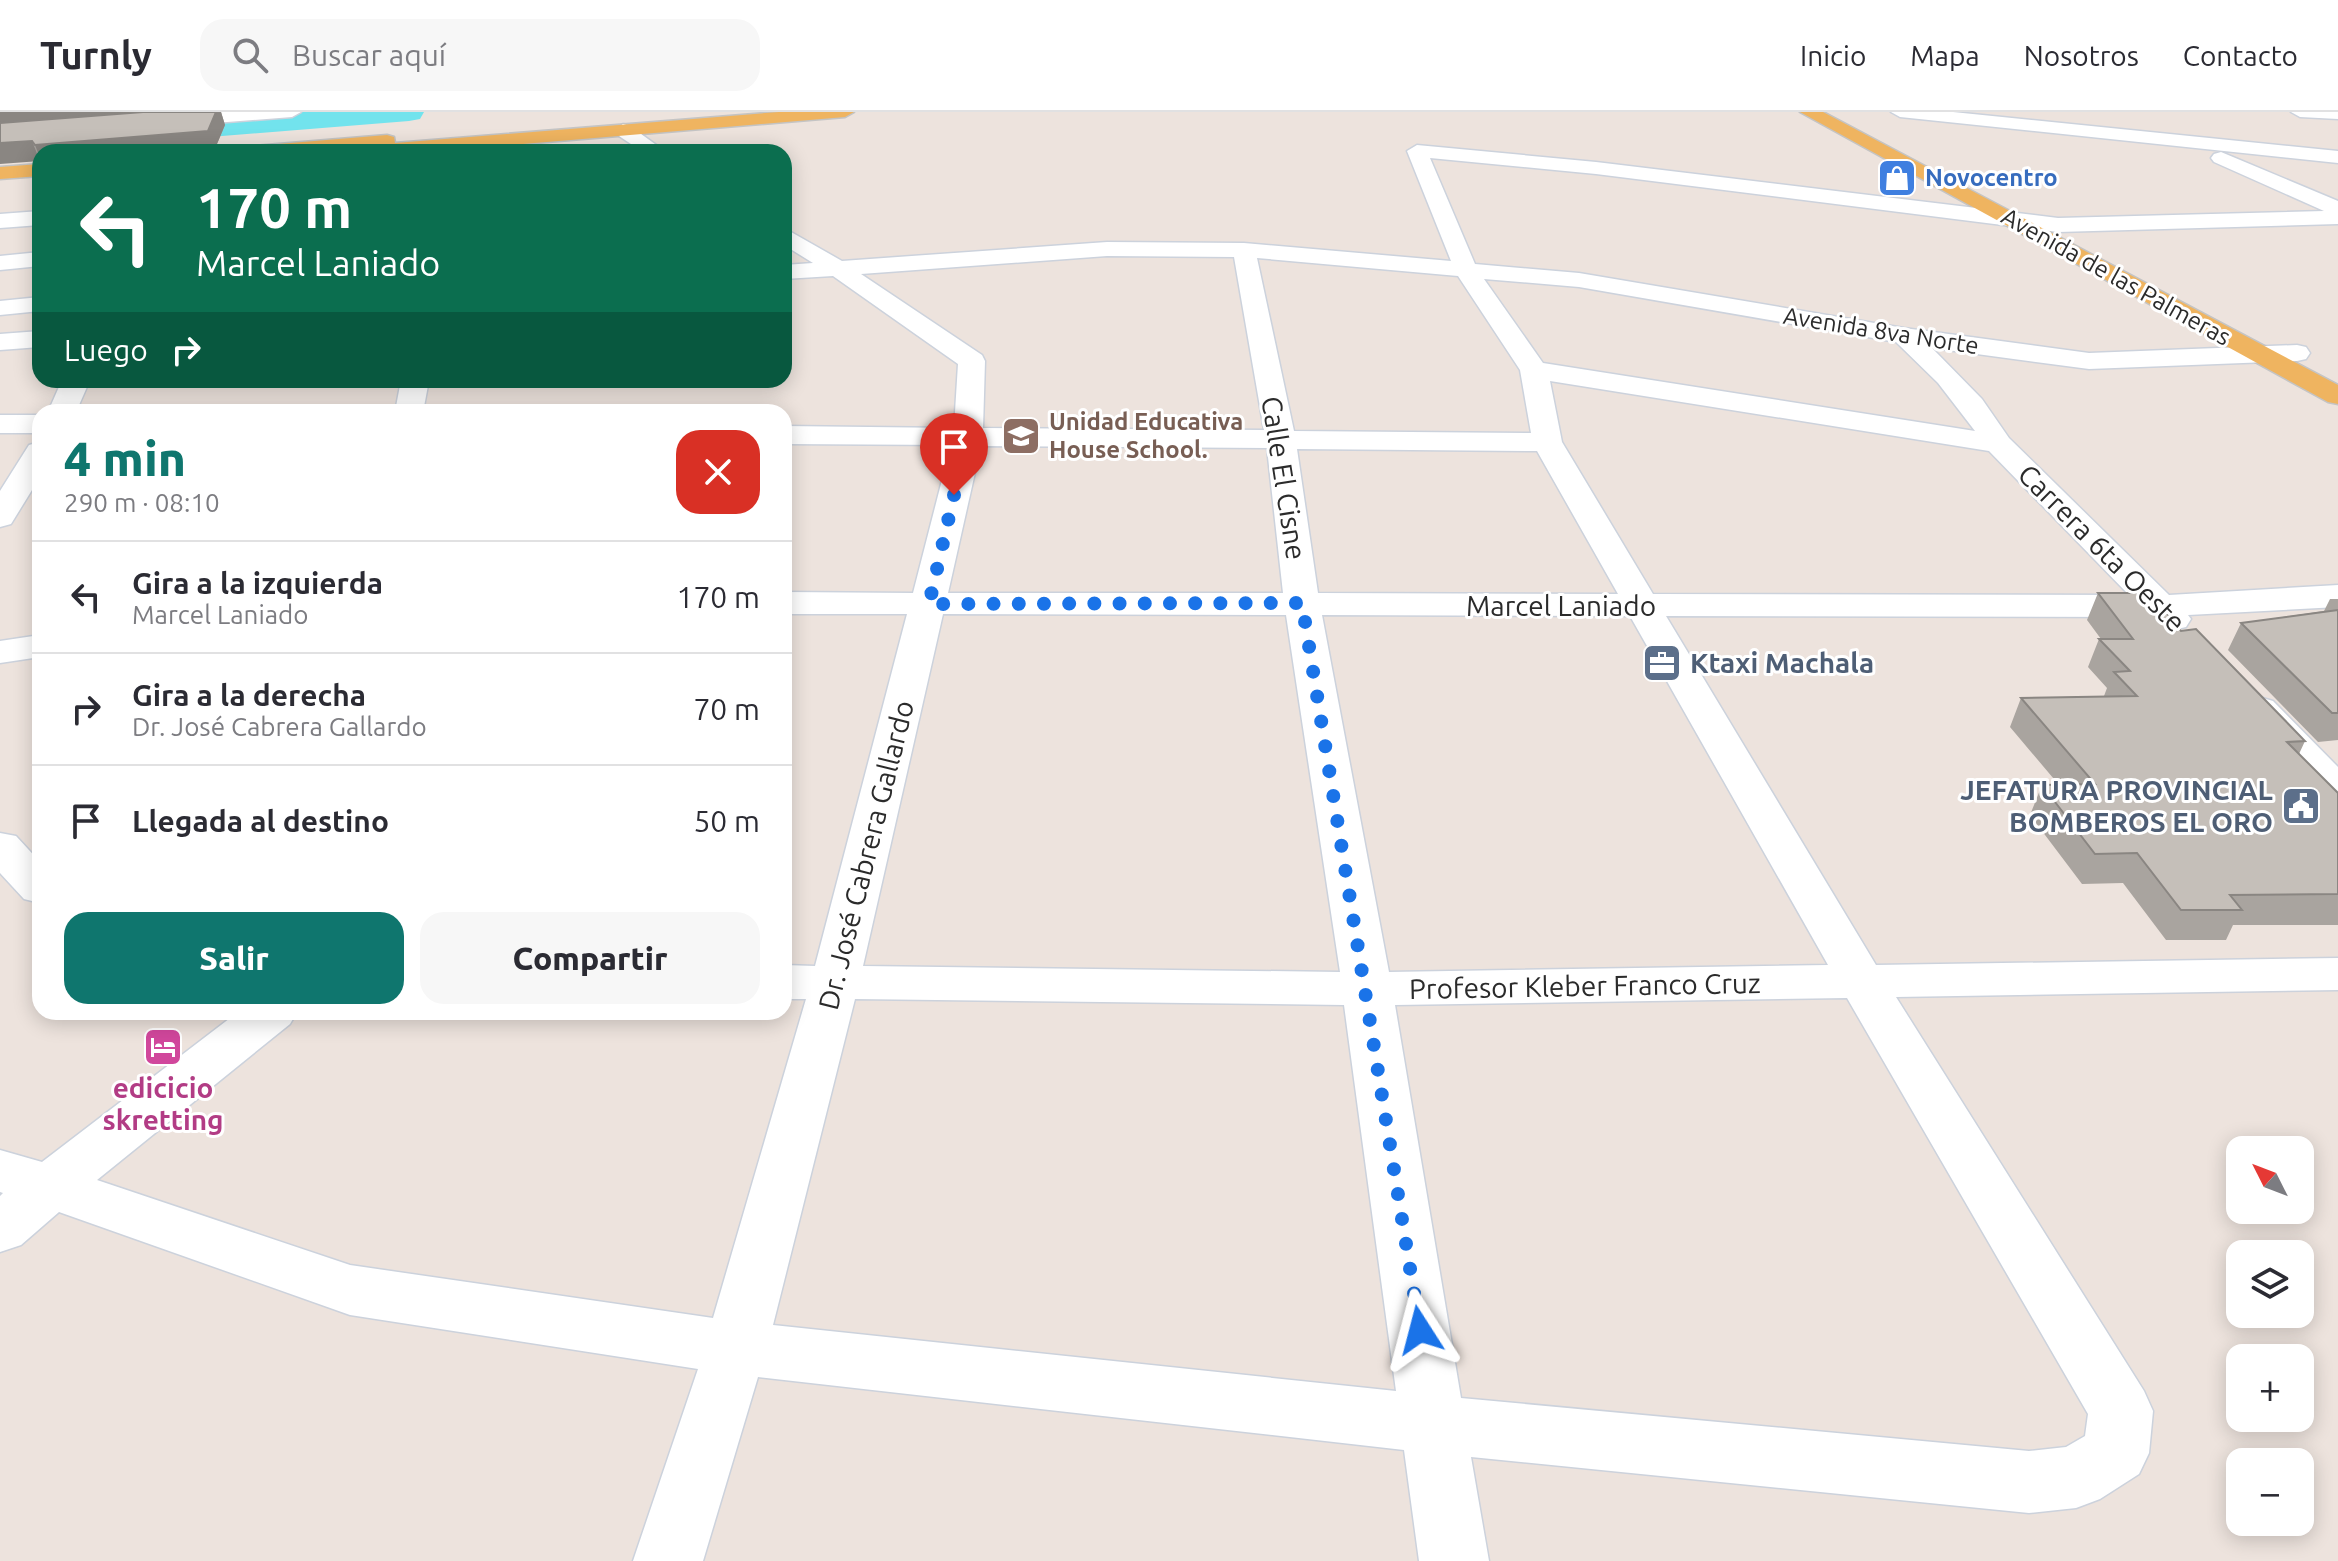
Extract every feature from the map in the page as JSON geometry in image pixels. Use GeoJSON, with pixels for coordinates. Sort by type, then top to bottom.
{"type":"FeatureCollection","features":[{"type":"Feature","properties":{"kind":"main road"},"geometry":{"type":"LineString","coordinates":[[492,144],[623,130],[736,112]]}},
{"type":"Feature","properties":{"kind":"main road"},"geometry":{"type":"LineString","coordinates":[[362,144],[672,121],[845,112]]}},
{"type":"Feature","properties":{"kind":"main road","name":"Avenida de las Palmeras"},"geometry":{"type":"LineString","coordinates":[[1809,112],[2338,396]]}},
{"type":"Feature","properties":{"kind":"main road","name":"Avenida de las Palmeras"},"geometry":{"type":"LineString","coordinates":[[1837,112],[2338,374]]}},
{"type":"Feature","properties":{"kind":"main road"},"geometry":{"type":"LineString","coordinates":[[0,173],[32,171]]}},
{"type":"Feature","properties":{"kind":"main road"},"geometry":{"type":"LineString","coordinates":[[0,180],[32,178]]}},
{"type":"Feature","properties":{"kind":"street"},"geometry":{"type":"LineString","coordinates":[[145,123],[233,114],[292,112]]}},
{"type":"Feature","properties":{"kind":"street"},"geometry":{"type":"LineString","coordinates":[[1900,112],[2338,157]]}},
{"type":"Feature","properties":{"kind":"street"},"geometry":{"type":"LineString","coordinates":[[2300,112],[2338,114]]}},
{"type":"Feature","properties":{"kind":"street"},"geometry":{"type":"LineString","coordinates":[[2138,118],[2186,143],[2338,209]]}},
{"type":"Feature","properties":{"kind":"street"},"geometry":{"type":"LineString","coordinates":[[623,130],[644,144]]}},
{"type":"Feature","properties":{"kind":"street"},"geometry":{"type":"LineString","coordinates":[[25,1178],[350,1290],[736,1348],[1434,1424],[2029,1482],[2076,1477],[2116,1453],[2121,1411],[1862,982],[1547,442],[1534,370],[1466,270],[1417,151],[1596,168],[2016,222],[2058,225],[2338,217]]}},
{"type":"Feature","properties":{"kind":"street"},"geometry":{"type":"LineString","coordinates":[[0,221],[32,219]]}},
{"type":"Feature","properties":{"kind":"street","name":"Dr. José Cabrera Gallardo"},"geometry":{"type":"LineString","coordinates":[[668,1561],[736,1348],[809,982],[929,604],[968,438],[972,361],[792,240]]}},
{"type":"Feature","properties":{"kind":"street","name":"Avenida 8va Norte"},"geometry":{"type":"LineString","coordinates":[[792,271],[1107,249],[1244,250],[1579,280],[1904,336],[2089,361],[2297,353]]}},
{"type":"Feature","properties":{"kind":"street","name":"Calle El Cisne"},"geometry":{"type":"LineString","coordinates":[[1244,250],[1281,441],[1302,603],[1367,989],[1454,1561]]}},
{"type":"Feature","properties":{"kind":"street"},"geometry":{"type":"LineString","coordinates":[[0,263],[32,260]]}},
{"type":"Feature","properties":{"kind":"street"},"geometry":{"type":"LineString","coordinates":[[0,308],[32,305]]}},
{"type":"Feature","properties":{"kind":"street","name":"Carrera 6ta Oeste"},"geometry":{"type":"LineString","coordinates":[[1904,336],[1956,387],[1998,444],[2194,641]]}},
{"type":"Feature","properties":{"kind":"street"},"geometry":{"type":"LineString","coordinates":[[0,342],[32,340]]}},
{"type":"Feature","properties":{"kind":"street"},"geometry":{"type":"LineString","coordinates":[[1534,370],[1998,444]]}},
{"type":"Feature","properties":{"kind":"street"},"geometry":{"type":"LineString","coordinates":[[0,424],[32,424]]}},
{"type":"Feature","properties":{"kind":"street"},"geometry":{"type":"LineString","coordinates":[[792,435],[1547,442]]}},
{"type":"Feature","properties":{"kind":"street"},"geometry":{"type":"LineString","coordinates":[[0,517],[32,464]]}},
{"type":"Feature","properties":{"kind":"street","name":"Marcel Laniado"},"geometry":{"type":"LineString","coordinates":[[792,603],[2161,606],[2338,596]]}},
{"type":"Feature","properties":{"kind":"street"},"geometry":{"type":"LineString","coordinates":[[0,652],[32,647]]}},
{"type":"Feature","properties":{"kind":"street"},"geometry":{"type":"LineString","coordinates":[[2239,687],[2338,791]]}},
{"type":"Feature","properties":{"kind":"street","name":"Profesor Kleber Franco Cruz"},"geometry":{"type":"LineString","coordinates":[[809,982],[1367,989],[2338,974]]}},
{"type":"Feature","properties":{"kind":"street"},"geometry":{"type":"LineString","coordinates":[[0,1229],[25,1178],[260,1020]]}},
{"type":"Feature","properties":{"kind":"building"},"geometry":{"type":"Polygon","coordinates":[[[143,112],[216,112],[208,131],[47,144],[34,144],[32,141],[0,143],[0,123],[143,112]]]}},
{"type":"Feature","properties":{"kind":"building"},"geometry":{"type":"Polygon","coordinates":[[[2098,593],[2151,593],[2181,631],[2196,629],[2305,741],[2287,742],[2338,793],[2338,894],[2230,895],[2242,910],[2181,910],[2137,853],[2095,854],[2042,785],[2095,784],[2021,698],[2137,696],[2114,672],[2130,671],[2099,639],[2133,639],[2098,593]]]}},
{"type":"Feature","properties":{"kind":"building"},"geometry":{"type":"Polygon","coordinates":[[[2338,610],[2338,713],[2332,713],[2241,623],[2338,610]]]}},
{"type":"Feature","properties":{"kind":"waterway"},"geometry":{"type":"LineString","coordinates":[[0,144],[409,112]]}},
{"type":"Feature","properties":{"kind":"place","name":"Novocentro"},"geometry":{"type":"Point","coordinates":[1897,178]}},
{"type":"Feature","properties":{"kind":"place","name":"Unidad Educativa House School."},"geometry":{"type":"Point","coordinates":[1021,436]}},
{"type":"Feature","properties":{"kind":"place","name":"Ktaxi Machala"},"geometry":{"type":"Point","coordinates":[1662,663]}},
{"type":"Feature","properties":{"kind":"place","name":"JEFATURA PROVINCIAL BOMBEROS EL ORO"},"geometry":{"type":"Point","coordinates":[2301,806]}},
{"type":"Feature","properties":{"kind":"place","name":"edicicio skretting"},"geometry":{"type":"Point","coordinates":[163,1047]}},
{"type":"Feature","properties":{"kind":"route"},"geometry":{"type":"LineString","coordinates":[[954,495],[929,604],[1302,603],[1420,1330]]}}]}
